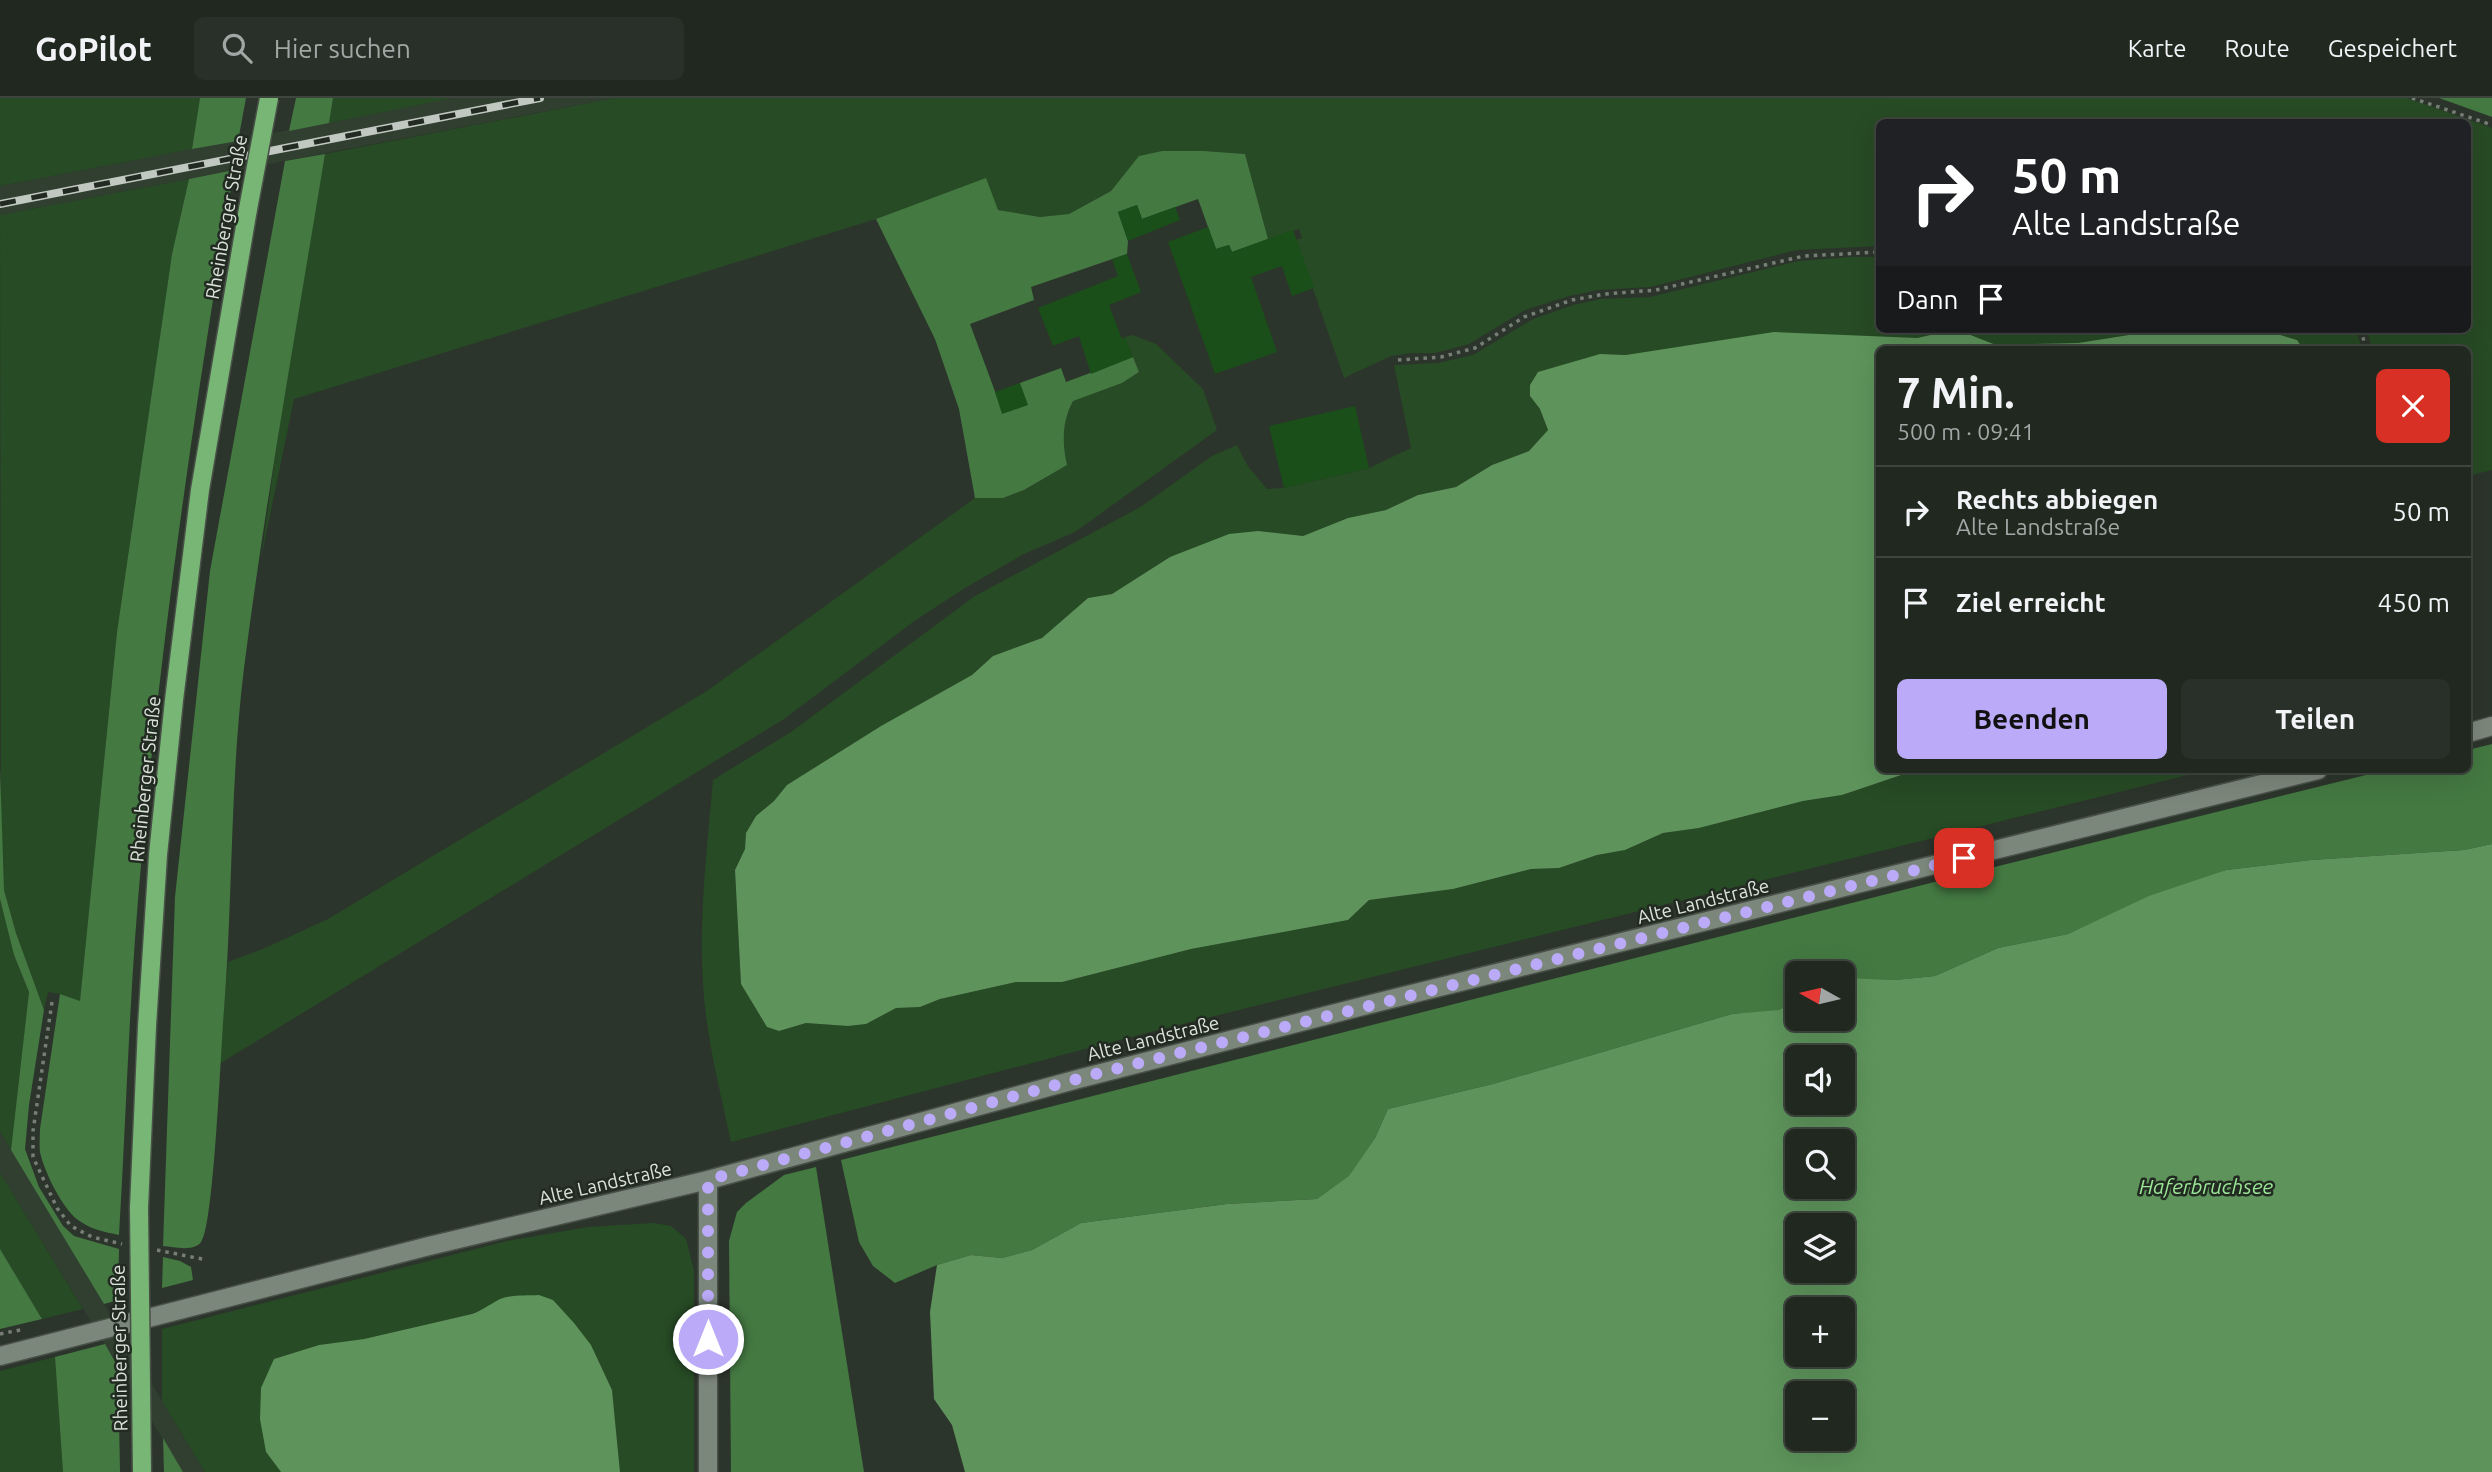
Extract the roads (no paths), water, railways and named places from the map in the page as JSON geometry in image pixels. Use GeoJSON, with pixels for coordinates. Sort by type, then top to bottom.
{"type":"FeatureCollection","features":[{"type":"Feature","properties":{"kind":"main road","name":"Rheinberger Straße"},"geometry":{"type":"LineString","coordinates":[[142,1472],[139,1208],[158,855],[200,490],[269,98]]}},
{"type":"Feature","properties":{"kind":"street"},"geometry":{"type":"LineString","coordinates":[[2471,732],[2492,726]]}},
{"type":"Feature","properties":{"kind":"street","name":"Alte Landstraße"},"geometry":{"type":"LineString","coordinates":[[0,1356],[429,1247],[708,1180],[1130,1065],[2306,773]]}},
{"type":"Feature","properties":{"kind":"street"},"geometry":{"type":"LineString","coordinates":[[708,1180],[708,1472]]}},
{"type":"Feature","properties":{"kind":"water"},"geometry":{"type":"Polygon","coordinates":[[[1774,332],[1917,338],[1956,333],[1968,334],[1996,345],[2078,343],[2142,333],[2273,333],[2297,340],[2301,346],[1876,346],[1876,773],[1907,773],[1842,795],[1803,801],[1699,828],[1663,833],[1625,850],[1597,855],[1559,868],[1531,869],[1453,889],[1369,900],[1348,920],[1191,949],[1062,982],[1016,982],[940,999],[920,1007],[896,1008],[866,1024],[848,1026],[806,1023],[779,1031],[767,1027],[741,984],[735,870],[745,849],[746,833],[756,816],[774,801],[787,785],[881,726],[972,675],[993,656],[1042,638],[1088,598],[1112,594],[1170,557],[1229,534],[1258,531],[1303,536],[1348,518],[1386,510],[1418,495],[1456,487],[1492,465],[1529,451],[1548,430],[1540,409],[1530,396],[1530,385],[1538,372],[1600,354],[1626,355],[1774,332]]]}},
{"type":"Feature","properties":{"kind":"water","name":"Haferbruchsee"},"geometry":{"type":"Polygon","coordinates":[[[2492,844],[2492,1472],[965,1472],[952,1425],[934,1399],[930,1312],[937,1265],[971,1255],[1002,1258],[1032,1250],[1081,1223],[1227,1204],[1317,1199],[1349,1176],[1375,1138],[1388,1109],[1493,1084],[1732,1014],[1779,1010],[1785,1007],[1785,1031],[1855,1031],[1855,978],[1895,980],[1935,976],[1998,948],[2068,934],[2149,896],[2226,870],[2311,860],[2464,850],[2492,844]]]}},
{"type":"Feature","properties":{"kind":"water"},"geometry":{"type":"Polygon","coordinates":[[[539,1295],[553,1300],[591,1345],[612,1390],[620,1472],[281,1472],[266,1452],[260,1419],[261,1388],[274,1359],[319,1345],[364,1339],[472,1314],[508,1297],[539,1295]]]}},
{"type":"Feature","properties":{"kind":"railway"},"geometry":{"type":"LineString","coordinates":[[0,204],[540,98]]}}]}
